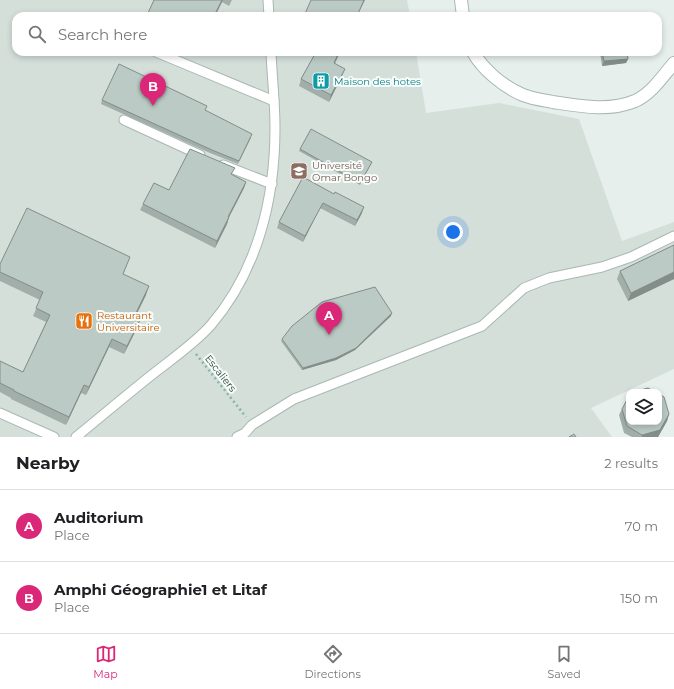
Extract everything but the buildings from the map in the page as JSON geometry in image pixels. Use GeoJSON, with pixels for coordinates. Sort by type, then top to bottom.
{"type":"FeatureCollection","features":[{"type":"Feature","properties":{"kind":"street"},"geometry":{"type":"LineString","coordinates":[[462,0],[463,12]]}},
{"type":"Feature","properties":{"kind":"street"},"geometry":{"type":"LineString","coordinates":[[475,56],[487,71],[523,95],[535,99],[590,107],[607,107],[634,101],[644,96],[654,88],[674,63]]}},
{"type":"Feature","properties":{"kind":"lane"},"geometry":{"type":"LineString","coordinates":[[268,0],[268,12]]}},
{"type":"Feature","properties":{"kind":"lane"},"geometry":{"type":"LineString","coordinates":[[166,56],[274,101]]}},
{"type":"Feature","properties":{"kind":"lane"},"geometry":{"type":"LineString","coordinates":[[76,437],[189,346],[210,326],[242,279],[253,254],[261,230],[272,184],[275,134],[271,56]]}},
{"type":"Feature","properties":{"kind":"lane"},"geometry":{"type":"LineString","coordinates":[[124,120],[211,160],[272,184]]}},
{"type":"Feature","properties":{"kind":"lane"},"geometry":{"type":"LineString","coordinates":[[237,437],[245,433],[252,425],[294,399],[482,326],[524,288],[549,278],[602,267],[631,257],[674,236]]}},
{"type":"Feature","properties":{"kind":"lane"},"geometry":{"type":"LineString","coordinates":[[0,413],[54,437]]}},
{"type":"Feature","properties":{"kind":"path","name":"Escaliers"},"geometry":{"type":"LineString","coordinates":[[189,346],[241,411]]}},
{"type":"Feature","properties":{"kind":"shaded area","name":"Université Omar Bongo"},"geometry":{"type":"Polygon","coordinates":[[[0,0],[407,0],[409,12],[12,12],[12,56],[417,56],[426,113],[499,103],[579,119],[622,241],[674,222],[674,369],[631,389],[626,389],[626,392],[591,408],[612,437],[0,437],[0,0]]]}},
{"type":"Feature","properties":{"kind":"place","name":"Maison des hotes"},"geometry":{"type":"Point","coordinates":[321,81]}},
{"type":"Feature","properties":{"kind":"place","name":"Amphi Géographie1 et Litaf"},"geometry":{"type":"Point","coordinates":[153,106]}},
{"type":"Feature","properties":{"kind":"place","name":"Université Omar Bongo"},"geometry":{"type":"Point","coordinates":[299,171]}},
{"type":"Feature","properties":{"kind":"place","name":"Restaurant Universitaire"},"geometry":{"type":"Point","coordinates":[84,321]}},
{"type":"Feature","properties":{"kind":"place","name":"Auditorium"},"geometry":{"type":"Point","coordinates":[329,335]}}]}
